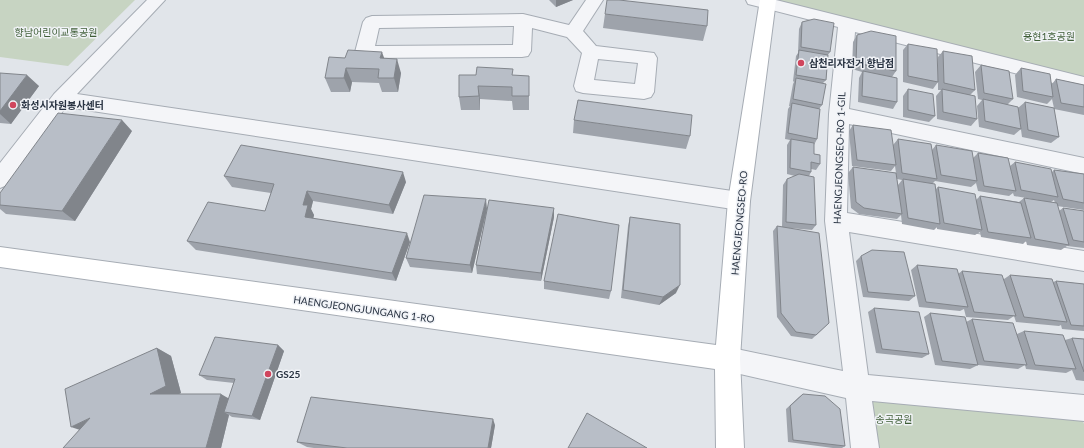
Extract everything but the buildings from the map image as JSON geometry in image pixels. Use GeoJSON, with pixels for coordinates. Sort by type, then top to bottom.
{"type":"FeatureCollection","features":[{"type":"Feature","properties":{"kind":"street"},"geometry":{"type":"LineString","coordinates":[[0,179],[6,161],[61,98],[157,0]]}},
{"type":"Feature","properties":{"kind":"street"},"geometry":{"type":"LineString","coordinates":[[573,32],[595,0]]}},
{"type":"Feature","properties":{"kind":"street"},"geometry":{"type":"LineString","coordinates":[[763,1],[847,25],[1084,84]]}},
{"type":"Feature","properties":{"kind":"street","name":"HAENGJEONGSEO-RO"},"geometry":{"type":"LineString","coordinates":[[730,448],[727,359],[739,201],[763,1]]}},
{"type":"Feature","properties":{"kind":"street"},"geometry":{"type":"LineString","coordinates":[[523,20],[522,51],[364,52],[372,22],[523,20],[573,32],[591,52]]}},
{"type":"Feature","properties":{"kind":"street","name":"HAENGJEONGSEO-RO 1-GIL"},"geometry":{"type":"LineString","coordinates":[[847,25],[839,114],[836,221],[865,448]]}},
{"type":"Feature","properties":{"kind":"street"},"geometry":{"type":"LineString","coordinates":[[61,98],[739,201]]}},
{"type":"Feature","properties":{"kind":"street"},"geometry":{"type":"LineString","coordinates":[[839,114],[1084,166]]}},
{"type":"Feature","properties":{"kind":"street"},"geometry":{"type":"LineString","coordinates":[[836,221],[1084,261]]}},
{"type":"Feature","properties":{"kind":"street","name":"HAENGJEONGJUNGANG 1-RO"},"geometry":{"type":"LineString","coordinates":[[0,257],[727,359]]}},
{"type":"Feature","properties":{"kind":"street"},"geometry":{"type":"LineString","coordinates":[[727,359],[856,387],[1084,408]]}},
{"type":"Feature","properties":{"kind":"green space","name":"향남어린이교통공원"},"geometry":{"type":"Polygon","coordinates":[[[0,0],[135,0],[68,66],[0,57],[0,0]]]}},
{"type":"Feature","properties":{"kind":"green space","name":"용현1호공원"},"geometry":{"type":"Polygon","coordinates":[[[768,0],[1084,0],[1084,81],[768,0]]]}},
{"type":"Feature","properties":{"kind":"green space","name":"송곡공원"},"geometry":{"type":"Polygon","coordinates":[[[856,387],[1077,407],[1084,424],[1084,448],[865,448],[856,387]]]}},
{"type":"Feature","properties":{"kind":"place","name":"삼천리자전거 향남점"},"geometry":{"type":"Point","coordinates":[801,63]}},
{"type":"Feature","properties":{"kind":"place","name":"화성시자원봉사센터"},"geometry":{"type":"Point","coordinates":[13,105]}},
{"type":"Feature","properties":{"kind":"place","name":"GS25"},"geometry":{"type":"Point","coordinates":[268,374]}}]}
